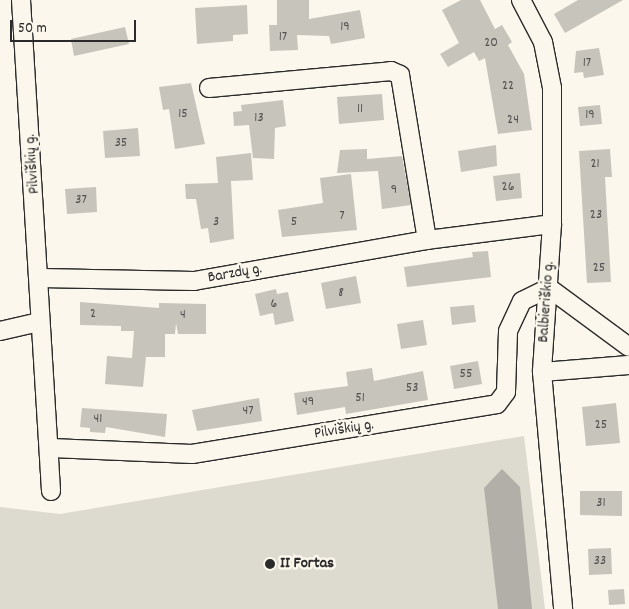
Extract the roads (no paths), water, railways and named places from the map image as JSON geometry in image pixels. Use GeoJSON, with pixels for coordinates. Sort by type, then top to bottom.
{"type":"FeatureCollection","features":[{"type":"Feature","properties":{"kind":"street","name":"Pilviškių g."},"geometry":{"type":"LineString","coordinates":[[21,0],[41,278],[38,322],[51,448],[51,491]]}},
{"type":"Feature","properties":{"kind":"street","name":"Balbieriškio g."},"geometry":{"type":"LineString","coordinates":[[521,0],[543,42],[552,88],[552,224],[542,372],[563,609]]}},
{"type":"Feature","properties":{"kind":"street"},"geometry":{"type":"LineString","coordinates":[[210,88],[391,71],[400,75],[427,240]]}},
{"type":"Feature","properties":{"kind":"street","name":"Barzdų g."},"geometry":{"type":"LineString","coordinates":[[41,278],[194,282],[427,240],[552,224]]}},
{"type":"Feature","properties":{"kind":"street","name":"Pilviškių g."},"geometry":{"type":"LineString","coordinates":[[51,448],[192,454],[497,404],[506,392],[508,331],[522,301],[549,288]]}},
{"type":"Feature","properties":{"kind":"street"},"geometry":{"type":"LineString","coordinates":[[549,288],[629,347]]}},
{"type":"Feature","properties":{"kind":"street"},"geometry":{"type":"LineString","coordinates":[[0,331],[38,322]]}},
{"type":"Feature","properties":{"kind":"street"},"geometry":{"type":"LineString","coordinates":[[542,372],[629,366]]}},
{"type":"Feature","properties":{"kind":"place","name":"II Fortas"},"geometry":{"type":"Point","coordinates":[270,564]}}]}
